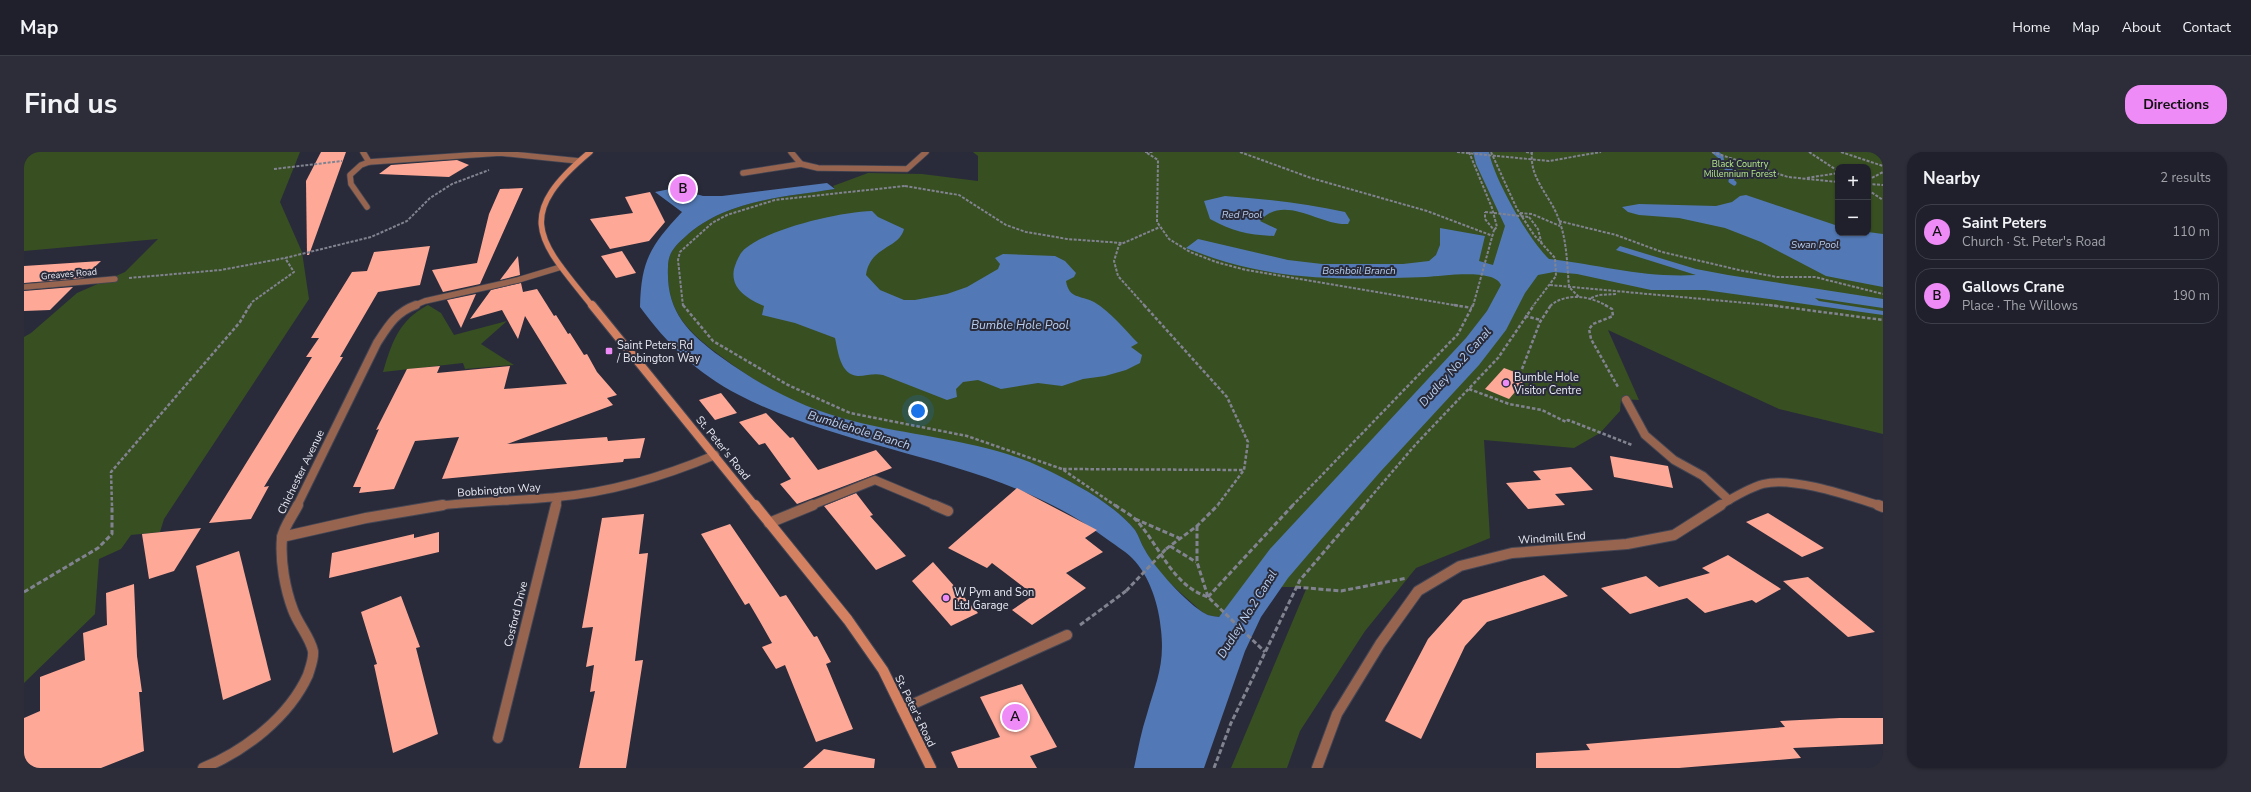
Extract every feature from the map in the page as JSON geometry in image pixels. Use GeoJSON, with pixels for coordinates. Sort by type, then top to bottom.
{"type":"FeatureCollection","features":[{"type":"Feature","properties":{"kind":"street"},"geometry":{"type":"LineString","coordinates":[[363,152],[368,160]]}},
{"type":"Feature","properties":{"kind":"street","name":"St. Peter's Road"},"geometry":{"type":"LineString","coordinates":[[590,152],[579,160],[552,190],[540,222],[543,240],[561,267],[848,620],[883,670],[931,768]]}},
{"type":"Feature","properties":{"kind":"street"},"geometry":{"type":"LineString","coordinates":[[791,152],[801,164]]}},
{"type":"Feature","properties":{"kind":"street"},"geometry":{"type":"LineString","coordinates":[[743,173],[801,164],[818,168],[907,169],[926,152]]}},
{"type":"Feature","properties":{"kind":"street"},"geometry":{"type":"LineString","coordinates":[[367,207],[351,184],[350,174],[368,160],[500,153],[579,160]]}},
{"type":"Feature","properties":{"kind":"street","name":"Chichester Avenue"},"geometry":{"type":"LineString","coordinates":[[203,768],[223,760],[262,732],[287,709],[304,683],[311,667],[313,652],[293,610],[284,574],[282,537],[377,343],[391,321],[405,309],[425,301],[518,280],[561,267]]}},
{"type":"Feature","properties":{"kind":"street","name":"Greaves Road"},"geometry":{"type":"LineString","coordinates":[[24,287],[115,279]]}},
{"type":"Feature","properties":{"kind":"street"},"geometry":{"type":"LineString","coordinates":[[1626,400],[1645,434],[1674,460],[1703,476],[1729,500]]}},
{"type":"Feature","properties":{"kind":"street","name":"Bobbington Way"},"geometry":{"type":"LineString","coordinates":[[282,537],[378,515],[419,508],[558,497],[641,481],[697,463],[715,455]]}},
{"type":"Feature","properties":{"kind":"street"},"geometry":{"type":"LineString","coordinates":[[769,523],[875,480],[948,511]]}},
{"type":"Feature","properties":{"kind":"street","name":"Windmill End"},"geometry":{"type":"LineString","coordinates":[[1317,768],[1337,714],[1380,644],[1418,591],[1460,566],[1512,553],[1627,544],[1674,535],[1729,500],[1764,484],[1792,484],[1835,490],[1883,507]]}},
{"type":"Feature","properties":{"kind":"street","name":"Cosford Drive"},"geometry":{"type":"LineString","coordinates":[[498,738],[558,497]]}},
{"type":"Feature","properties":{"kind":"street"},"geometry":{"type":"LineString","coordinates":[[902,708],[1067,635]]}},
{"type":"Feature","properties":{"kind":"path"},"geometry":{"type":"LineString","coordinates":[[1146,152],[1153,152]]}},
{"type":"Feature","properties":{"kind":"path"},"geometry":{"type":"LineString","coordinates":[[1146,152],[1158,160],[1160,188],[1157,222],[1168,239],[1188,250],[1231,266],[1278,277],[1351,287],[1472,308]]}},
{"type":"Feature","properties":{"kind":"path"},"geometry":{"type":"LineString","coordinates":[[1240,152],[1311,178],[1427,211],[1481,233],[1493,236]]}},
{"type":"Feature","properties":{"kind":"path"},"geometry":{"type":"LineString","coordinates":[[1457,152],[1549,161],[1601,152]]}},
{"type":"Feature","properties":{"kind":"path"},"geometry":{"type":"LineString","coordinates":[[1208,597],[1304,493],[1397,399],[1458,334],[1472,308],[1487,260],[1494,230],[1497,227],[1496,217],[1472,164],[1469,152]]}},
{"type":"Feature","properties":{"kind":"path"},"geometry":{"type":"LineString","coordinates":[[1214,768],[1231,723],[1300,580],[1341,530],[1416,444],[1498,358],[1525,316],[1556,276],[1555,258],[1542,246],[1520,213],[1491,152]]}},
{"type":"Feature","properties":{"kind":"path"},"geometry":{"type":"LineString","coordinates":[[1526,152],[1532,152],[1530,160],[1535,178],[1561,226],[1566,246],[1569,288],[1579,297]]}},
{"type":"Feature","properties":{"kind":"path"},"geometry":{"type":"LineString","coordinates":[[1712,152],[1788,177],[1835,182]]}},
{"type":"Feature","properties":{"kind":"path"},"geometry":{"type":"LineString","coordinates":[[1809,152],[1835,170]]}},
{"type":"Feature","properties":{"kind":"path"},"geometry":{"type":"LineString","coordinates":[[1841,152],[1883,166]]}},
{"type":"Feature","properties":{"kind":"path"},"geometry":{"type":"LineString","coordinates":[[274,169],[368,160]]}},
{"type":"Feature","properties":{"kind":"path"},"geometry":{"type":"LineString","coordinates":[[115,279],[221,270],[285,258],[371,237],[407,221],[430,198],[452,184],[492,170]]}},
{"type":"Feature","properties":{"kind":"path"},"geometry":{"type":"LineString","coordinates":[[1871,178],[1883,172]]}},
{"type":"Feature","properties":{"kind":"path"},"geometry":{"type":"LineString","coordinates":[[1801,179],[1835,173]]}},
{"type":"Feature","properties":{"kind":"path"},"geometry":{"type":"LineString","coordinates":[[1871,184],[1883,185]]}},
{"type":"Feature","properties":{"kind":"path"},"geometry":{"type":"LineString","coordinates":[[1123,243],[1086,241],[1014,228],[993,217],[972,201],[959,195],[905,186],[775,200],[727,215],[717,220],[680,252],[678,260],[684,306],[713,341],[788,385],[850,414],[968,436],[1062,469],[1135,519],[1180,539]]}},
{"type":"Feature","properties":{"kind":"path"},"geometry":{"type":"LineString","coordinates":[[1871,192],[1883,200]]}},
{"type":"Feature","properties":{"kind":"path"},"geometry":{"type":"LineString","coordinates":[[1494,230],[1486,220],[1485,212],[1529,217],[1538,229],[1542,246]]}},
{"type":"Feature","properties":{"kind":"path"},"geometry":{"type":"LineString","coordinates":[[1520,213],[1532,214],[1561,226]]}},
{"type":"Feature","properties":{"kind":"path"},"geometry":{"type":"LineString","coordinates":[[1559,221],[1616,235],[1662,252],[1739,270],[1777,277],[1816,277],[1883,294]]}},
{"type":"Feature","properties":{"kind":"path"},"geometry":{"type":"LineString","coordinates":[[1067,635],[1126,591],[1166,549],[1197,526],[1222,501],[1244,470],[1248,442],[1227,397],[1200,365],[1118,276],[1114,260],[1119,245],[1160,227]]}},
{"type":"Feature","properties":{"kind":"path"},"geometry":{"type":"LineString","coordinates":[[24,592],[98,548],[112,534],[111,472],[240,322],[252,302],[294,272],[285,258]]}},
{"type":"Feature","properties":{"kind":"path"},"geometry":{"type":"LineString","coordinates":[[1550,285],[1569,288],[1830,310],[1883,320]]}},
{"type":"Feature","properties":{"kind":"path"},"geometry":{"type":"LineString","coordinates":[[1591,299],[1599,295],[1626,293]]}},
{"type":"Feature","properties":{"kind":"path"},"geometry":{"type":"LineString","coordinates":[[1522,369],[1541,320],[1557,300],[1579,297],[1591,299],[1601,302],[1612,309],[1613,316],[1593,324],[1588,329],[1591,339],[1626,400]]}},
{"type":"Feature","properties":{"kind":"path"},"geometry":{"type":"LineString","coordinates":[[1525,316],[1541,320]]}},
{"type":"Feature","properties":{"kind":"path"},"geometry":{"type":"LineString","coordinates":[[1469,389],[1509,404],[1542,410],[1566,422],[1568,420],[1600,433]]}},
{"type":"Feature","properties":{"kind":"path"},"geometry":{"type":"LineString","coordinates":[[1062,469],[1244,470]]}},
{"type":"Feature","properties":{"kind":"path"},"geometry":{"type":"LineString","coordinates":[[1135,519],[1170,569],[1196,593],[1208,597],[1265,652]]}},
{"type":"Feature","properties":{"kind":"path"},"geometry":{"type":"LineString","coordinates":[[1197,526],[1197,562],[1208,597]]}},
{"type":"Feature","properties":{"kind":"path"},"geometry":{"type":"LineString","coordinates":[[1170,546],[1197,562]]}},
{"type":"Feature","properties":{"kind":"path"},"geometry":{"type":"LineString","coordinates":[[1296,587],[1341,591],[1366,587]]}},
{"type":"Feature","properties":{"kind":"green space"},"geometry":{"type":"Polygon","coordinates":[[[24,152],[300,152],[280,202],[302,252],[309,299],[164,519],[160,532],[131,535],[121,549],[99,559],[95,614],[24,683],[24,337],[31,333],[77,293],[125,272],[158,239],[24,251],[24,152]]]}},
{"type":"Feature","properties":{"kind":"green space","name":"Black Country Millennium Forest"},"geometry":{"type":"Polygon","coordinates":[[[973,152],[1883,152],[1883,434],[1779,409],[1608,330],[1639,400],[1621,399],[1620,411],[1600,433],[1574,448],[1484,440],[1490,538],[1416,568],[1365,631],[1300,731],[1287,768],[1231,768],[1307,587],[1244,587],[1219,617],[1207,615],[1185,597],[1160,572],[1149,558],[1135,530],[1120,514],[1102,501],[1063,478],[1035,465],[1006,456],[976,448],[856,423],[799,403],[759,382],[710,348],[689,329],[675,309],[668,283],[669,258],[675,247],[685,237],[718,215],[756,202],[835,189],[833,186],[868,173],[922,174],[978,181],[978,156],[973,152]]]}},
{"type":"Feature","properties":{"kind":"green space"},"geometry":{"type":"Polygon","coordinates":[[[428,305],[441,313],[454,335],[507,321],[481,344],[514,365],[465,369],[463,363],[383,372],[390,351],[403,325],[418,311],[428,305]]]}},
{"type":"Feature","properties":{"kind":"water"},"geometry":{"type":"Polygon","coordinates":[[[1473,152],[1489,152],[1492,164],[1513,208],[1532,238],[1549,259],[1658,275],[1696,275],[1616,250],[1620,246],[1696,269],[1883,299],[1883,308],[1815,298],[1819,301],[1883,311],[1883,315],[1705,290],[1651,290],[1577,274],[1554,272],[1538,275],[1525,293],[1506,330],[1479,365],[1381,471],[1318,543],[1288,578],[1261,617],[1245,651],[1204,768],[1134,768],[1143,728],[1161,664],[1162,642],[1156,601],[1149,582],[1138,565],[1126,552],[1062,510],[1018,490],[925,458],[830,431],[784,415],[739,395],[710,378],[684,357],[650,321],[640,307],[643,277],[650,254],[662,234],[682,212],[655,192],[675,188],[703,196],[722,196],[827,183],[835,189],[756,202],[718,215],[685,237],[673,250],[668,262],[668,282],[671,296],[681,319],[698,339],[736,368],[767,387],[817,410],[853,421],[997,451],[1043,468],[1067,480],[1092,494],[1126,520],[1135,530],[1149,557],[1172,585],[1190,603],[1207,615],[1219,617],[1270,549],[1466,338],[1487,311],[1501,285],[1489,276],[1467,274],[1426,277],[1360,278],[1293,275],[1234,264],[1186,248],[1198,239],[1288,260],[1322,264],[1403,264],[1429,261],[1436,255],[1440,245],[1440,228],[1485,236],[1479,261],[1493,265],[1505,226],[1476,164],[1473,152]]]}},
{"type":"Feature","properties":{"kind":"water","name":"Swan Pool"},"geometry":{"type":"Polygon","coordinates":[[[1746,195],[1835,225],[1835,236],[1871,236],[1871,232],[1883,234],[1883,287],[1826,276],[1761,242],[1725,228],[1679,218],[1639,215],[1628,212],[1622,207],[1639,204],[1716,206],[1732,202],[1740,196],[1746,195]]]}},
{"type":"Feature","properties":{"kind":"water","name":"Red Pool"},"geometry":{"type":"Polygon","coordinates":[[[1225,196],[1255,198],[1315,206],[1345,212],[1350,220],[1348,224],[1337,223],[1291,210],[1280,210],[1270,213],[1260,221],[1277,229],[1274,236],[1256,235],[1226,227],[1210,219],[1204,201],[1225,196]]]}},
{"type":"Feature","properties":{"kind":"water","name":"Bumble Hole Pool"},"geometry":{"type":"Polygon","coordinates":[[[872,211],[878,217],[904,229],[897,241],[878,253],[873,258],[869,266],[866,275],[880,290],[904,300],[915,300],[947,294],[967,287],[998,269],[1000,264],[995,258],[1003,254],[1055,256],[1065,261],[1076,273],[1074,277],[1066,281],[1067,287],[1072,294],[1094,302],[1100,306],[1112,316],[1138,343],[1131,347],[1142,355],[1140,363],[1126,370],[1105,376],[1083,379],[1062,386],[1038,383],[1001,389],[978,380],[963,382],[956,389],[957,397],[947,400],[883,375],[852,375],[847,371],[841,362],[835,338],[795,323],[762,315],[764,306],[746,296],[738,288],[733,276],[737,260],[744,250],[757,241],[806,222],[842,214],[872,211]]]}},
{"type":"Feature","properties":{"kind":"building"},"geometry":{"type":"Polygon","coordinates":[[[321,152],[346,152],[309,255],[307,255],[306,181],[321,152]]]}},
{"type":"Feature","properties":{"kind":"building"},"geometry":{"type":"Polygon","coordinates":[[[457,160],[469,165],[449,177],[379,174],[391,165],[457,160]]]}},
{"type":"Feature","properties":{"kind":"building"},"geometry":{"type":"Polygon","coordinates":[[[523,188],[480,284],[443,292],[432,270],[477,263],[489,214],[500,189],[523,188]]]}},
{"type":"Feature","properties":{"kind":"building"},"geometry":{"type":"Polygon","coordinates":[[[650,192],[665,222],[649,241],[610,249],[590,219],[633,213],[625,197],[650,192]]]}},
{"type":"Feature","properties":{"kind":"building"},"geometry":{"type":"Polygon","coordinates":[[[430,246],[420,285],[378,292],[340,357],[343,357],[264,487],[269,486],[251,519],[209,523],[312,357],[306,357],[319,338],[311,338],[352,272],[367,271],[374,252],[430,246]]]}},
{"type":"Feature","properties":{"kind":"building"},"geometry":{"type":"Polygon","coordinates":[[[622,251],[636,273],[616,278],[601,256],[622,251]]]}},
{"type":"Feature","properties":{"kind":"building"},"geometry":{"type":"Polygon","coordinates":[[[518,256],[520,275],[500,280],[518,256]]]}},
{"type":"Feature","properties":{"kind":"building"},"geometry":{"type":"Polygon","coordinates":[[[101,261],[83,278],[24,283],[24,266],[101,261]]]}},
{"type":"Feature","properties":{"kind":"building"},"geometry":{"type":"Polygon","coordinates":[[[521,283],[523,292],[537,289],[554,316],[556,315],[584,355],[587,354],[597,372],[617,395],[607,398],[613,405],[507,444],[607,437],[608,441],[645,438],[640,458],[624,459],[623,462],[442,479],[459,437],[415,441],[394,489],[359,493],[361,487],[353,487],[379,429],[376,430],[407,369],[440,366],[437,373],[510,366],[504,389],[567,384],[525,316],[518,339],[502,310],[470,319],[491,290],[521,283]]]}},
{"type":"Feature","properties":{"kind":"building"},"geometry":{"type":"Polygon","coordinates":[[[73,287],[50,310],[24,311],[24,291],[73,287]]]}},
{"type":"Feature","properties":{"kind":"building"},"geometry":{"type":"Polygon","coordinates":[[[476,294],[461,328],[447,300],[476,294]]]}},
{"type":"Feature","properties":{"kind":"building","name":"Bumble Hole Visitor Centre"},"geometry":{"type":"Polygon","coordinates":[[[1504,368],[1528,377],[1509,399],[1485,389],[1504,368]]]}},
{"type":"Feature","properties":{"kind":"building"},"geometry":{"type":"Polygon","coordinates":[[[721,393],[737,413],[715,420],[699,400],[721,393]]]}},
{"type":"Feature","properties":{"kind":"building"},"geometry":{"type":"Polygon","coordinates":[[[766,413],[790,438],[793,437],[818,470],[876,450],[892,468],[797,504],[780,484],[791,479],[765,443],[759,445],[739,422],[766,413]]]}},
{"type":"Feature","properties":{"kind":"building"},"geometry":{"type":"Polygon","coordinates":[[[1610,456],[1668,466],[1673,488],[1614,477],[1610,456]]]}},
{"type":"Feature","properties":{"kind":"building"},"geometry":{"type":"Polygon","coordinates":[[[1571,467],[1593,490],[1555,494],[1565,505],[1528,509],[1506,483],[1541,480],[1533,471],[1571,467]]]}},
{"type":"Feature","properties":{"kind":"building"},"geometry":{"type":"Polygon","coordinates":[[[1017,488],[1097,530],[1085,538],[1103,552],[1066,573],[1086,588],[1032,625],[1012,610],[1034,595],[992,563],[987,568],[948,548],[1017,488]]]}},
{"type":"Feature","properties":{"kind":"building"},"geometry":{"type":"Polygon","coordinates":[[[856,493],[873,515],[870,516],[906,556],[876,570],[824,506],[856,493]]]}},
{"type":"Feature","properties":{"kind":"building"},"geometry":{"type":"Polygon","coordinates":[[[1768,513],[1824,548],[1802,557],[1746,522],[1768,513]]]}},
{"type":"Feature","properties":{"kind":"building"},"geometry":{"type":"Polygon","coordinates":[[[644,514],[639,554],[648,553],[635,661],[643,660],[626,768],[579,768],[595,691],[590,692],[594,665],[586,667],[593,627],[582,628],[602,518],[644,514]]]}},
{"type":"Feature","properties":{"kind":"building"},"geometry":{"type":"Polygon","coordinates":[[[730,524],[780,597],[786,595],[814,637],[817,636],[831,662],[826,664],[853,729],[816,742],[785,665],[776,669],[762,647],[772,643],[749,603],[745,605],[701,534],[730,524]]]}},
{"type":"Feature","properties":{"kind":"building"},"geometry":{"type":"Polygon","coordinates":[[[201,528],[174,571],[149,579],[142,534],[201,528]]]}},
{"type":"Feature","properties":{"kind":"building"},"geometry":{"type":"Polygon","coordinates":[[[439,532],[439,552],[329,578],[332,553],[414,534],[414,538],[439,532]]]}},
{"type":"Feature","properties":{"kind":"building"},"geometry":{"type":"Polygon","coordinates":[[[239,551],[271,680],[223,700],[196,566],[239,551]]]}},
{"type":"Feature","properties":{"kind":"building"},"geometry":{"type":"Polygon","coordinates":[[[1728,555],[1781,589],[1756,603],[1752,600],[1705,613],[1687,598],[1630,614],[1601,588],[1646,576],[1659,587],[1710,573],[1702,568],[1728,555]]]}},
{"type":"Feature","properties":{"kind":"building","name":"W Pym and Son Ltd Garage"},"geometry":{"type":"Polygon","coordinates":[[[933,562],[978,613],[951,626],[912,581],[933,562]]]}},
{"type":"Feature","properties":{"kind":"building"},"geometry":{"type":"Polygon","coordinates":[[[1544,575],[1568,596],[1487,622],[1465,646],[1421,739],[1385,721],[1428,639],[1463,600],[1544,575]]]}},
{"type":"Feature","properties":{"kind":"building"},"geometry":{"type":"Polygon","coordinates":[[[1808,577],[1875,632],[1848,637],[1783,581],[1808,577]]]}},
{"type":"Feature","properties":{"kind":"building"},"geometry":{"type":"Polygon","coordinates":[[[134,584],[137,656],[142,692],[139,692],[144,751],[101,768],[24,768],[24,718],[40,711],[40,677],[85,660],[83,633],[107,625],[106,593],[134,584]]]}},
{"type":"Feature","properties":{"kind":"building"},"geometry":{"type":"Polygon","coordinates":[[[401,596],[420,647],[416,648],[438,734],[393,753],[374,665],[377,664],[361,612],[401,596]]]}},
{"type":"Feature","properties":{"kind":"building"},"geometry":{"type":"Polygon","coordinates":[[[1022,684],[1057,747],[1030,756],[1037,768],[958,768],[951,752],[1000,737],[980,697],[1022,684]]]}},
{"type":"Feature","properties":{"kind":"building"},"geometry":{"type":"Polygon","coordinates":[[[1840,718],[1883,718],[1883,744],[1793,748],[1801,758],[1679,768],[1536,768],[1536,753],[1590,750],[1586,744],[1785,727],[1780,721],[1840,718]]]}},
{"type":"Feature","properties":{"kind":"building"},"geometry":{"type":"Polygon","coordinates":[[[824,749],[875,759],[874,768],[803,768],[824,749]]]}},
{"type":"Feature","properties":{"kind":"waterway"},"geometry":{"type":"LineString","coordinates":[[1715,152],[1721,157],[1722,164],[1734,174],[1731,181],[1734,183]]}},
{"type":"Feature","properties":{"kind":"place","name":"Gallows Crane"},"geometry":{"type":"Point","coordinates":[683,189]}},
{"type":"Feature","properties":{"kind":"place","name":"Saint Peters Rd / Bobington Way"},"geometry":{"type":"Point","coordinates":[609,351]}},
{"type":"Feature","properties":{"kind":"place","name":"Bumble Hole Visitor Centre"},"geometry":{"type":"Point","coordinates":[1506,383]}},
{"type":"Feature","properties":{"kind":"place","name":"W Pym and Son Ltd Garage"},"geometry":{"type":"Point","coordinates":[946,598]}},
{"type":"Feature","properties":{"kind":"place","name":"Saint Peters"},"geometry":{"type":"Point","coordinates":[1015,717]}},
{"type":"Feature","properties":{"kind":"water label","name":"Boshboil Branch"},"geometry":{"type":"Point","coordinates":[1359,271]}},
{"type":"Feature","properties":{"kind":"water label","name":"Dudley No.2 Canal"},"geometry":{"type":"Point","coordinates":[1455,367]}},
{"type":"Feature","properties":{"kind":"water label","name":"Bumblehole Branch"},"geometry":{"type":"Point","coordinates":[859,430]}},
{"type":"Feature","properties":{"kind":"water label","name":"Dudley No.2 Canal"},"geometry":{"type":"Point","coordinates":[1247,614]}}]}
